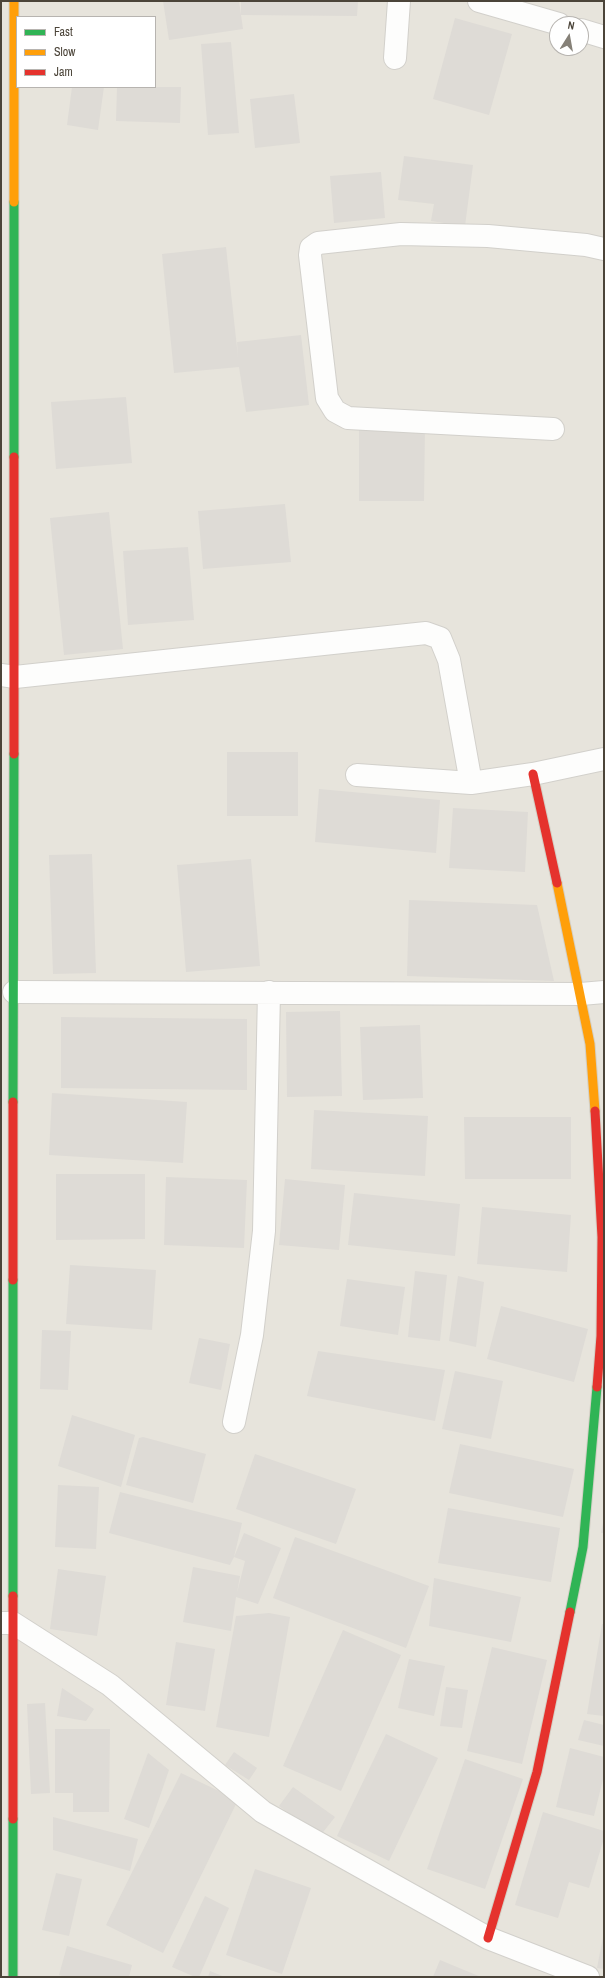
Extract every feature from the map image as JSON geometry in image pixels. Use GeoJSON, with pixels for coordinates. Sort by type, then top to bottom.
{"type":"FeatureCollection","features":[{"type":"Feature","properties":{"kind":"street"},"geometry":{"type":"LineString","coordinates":[[13,1977],[7,1623],[14,992],[8,676],[14,1]]}},
{"type":"Feature","properties":{"kind":"street"},"geometry":{"type":"LineString","coordinates":[[395,58],[399,1]]}},
{"type":"Feature","properties":{"kind":"street"},"geometry":{"type":"LineString","coordinates":[[479,1],[549,21]]}},
{"type":"Feature","properties":{"kind":"street"},"geometry":{"type":"LineString","coordinates":[[589,32],[604,37]]}},
{"type":"Feature","properties":{"kind":"street"},"geometry":{"type":"LineString","coordinates":[[553,429],[348,418],[335,412],[327,398],[310,255],[312,248],[318,243],[400,234],[488,236],[586,245],[604,249]]}},
{"type":"Feature","properties":{"kind":"street"},"geometry":{"type":"LineString","coordinates":[[8,676],[426,634],[440,638],[448,660],[471,783]]}},
{"type":"Feature","properties":{"kind":"street"},"geometry":{"type":"LineString","coordinates":[[357,775],[471,783],[533,774],[604,759]]}},
{"type":"Feature","properties":{"kind":"street"},"geometry":{"type":"LineString","coordinates":[[488,1938],[537,1772],[582,1547],[601,1336],[602,1237],[590,1044],[581,994],[533,774]]}},
{"type":"Feature","properties":{"kind":"street"},"geometry":{"type":"LineString","coordinates":[[14,992],[581,994],[604,992]]}},
{"type":"Feature","properties":{"kind":"street"},"geometry":{"type":"LineString","coordinates":[[234,1422],[252,1335],[264,1231],[269,992]]}},
{"type":"Feature","properties":{"kind":"street"},"geometry":{"type":"LineString","coordinates":[[7,1623],[110,1685],[263,1812],[488,1938],[588,1977]]}},
{"type":"Feature","properties":{"kind":"shaded area"},"geometry":{"type":"Polygon","coordinates":[[[1,1],[604,1],[604,1977],[1,1977],[1,1]]]}},
{"type":"Feature","properties":{"kind":"building"},"geometry":{"type":"Polygon","coordinates":[[[163,1],[239,1],[243,29],[169,40],[163,1]]]}},
{"type":"Feature","properties":{"kind":"building"},"geometry":{"type":"Polygon","coordinates":[[[241,1],[358,1],[357,16],[241,15],[241,1]]]}},
{"type":"Feature","properties":{"kind":"building"},"geometry":{"type":"Polygon","coordinates":[[[455,18],[512,34],[489,115],[433,99],[455,18]]]}},
{"type":"Feature","properties":{"kind":"building"},"geometry":{"type":"Polygon","coordinates":[[[231,42],[239,133],[208,135],[201,44],[231,42]]]}},
{"type":"Feature","properties":{"kind":"building"},"geometry":{"type":"Polygon","coordinates":[[[181,87],[180,123],[116,121],[117,88],[181,87]]]}},
{"type":"Feature","properties":{"kind":"building"},"geometry":{"type":"Polygon","coordinates":[[[72,88],[104,88],[98,130],[67,125],[72,88]]]}},
{"type":"Feature","properties":{"kind":"building"},"geometry":{"type":"Polygon","coordinates":[[[294,94],[300,143],[255,148],[250,99],[294,94]]]}},
{"type":"Feature","properties":{"kind":"building"},"geometry":{"type":"Polygon","coordinates":[[[404,156],[473,165],[465,226],[431,221],[434,204],[398,200],[404,156]]]}},
{"type":"Feature","properties":{"kind":"building"},"geometry":{"type":"Polygon","coordinates":[[[381,172],[385,218],[334,223],[330,176],[381,172]]]}},
{"type":"Feature","properties":{"kind":"building"},"geometry":{"type":"Polygon","coordinates":[[[226,247],[238,357],[237,342],[301,335],[309,405],[246,412],[239,367],[174,373],[162,254],[226,247]]]}},
{"type":"Feature","properties":{"kind":"building"},"geometry":{"type":"Polygon","coordinates":[[[126,397],[132,463],[56,469],[51,402],[126,397]]]}},
{"type":"Feature","properties":{"kind":"building"},"geometry":{"type":"Polygon","coordinates":[[[359,427],[425,427],[424,501],[359,501],[359,427]]]}},
{"type":"Feature","properties":{"kind":"building"},"geometry":{"type":"Polygon","coordinates":[[[285,504],[291,562],[203,569],[198,511],[285,504]]]}},
{"type":"Feature","properties":{"kind":"building"},"geometry":{"type":"Polygon","coordinates":[[[109,512],[123,649],[64,655],[50,518],[109,512]]]}},
{"type":"Feature","properties":{"kind":"building"},"geometry":{"type":"Polygon","coordinates":[[[188,547],[194,620],[128,625],[123,551],[188,547]]]}},
{"type":"Feature","properties":{"kind":"building"},"geometry":{"type":"Polygon","coordinates":[[[227,752],[298,752],[298,816],[227,816],[227,752]]]}},
{"type":"Feature","properties":{"kind":"building"},"geometry":{"type":"Polygon","coordinates":[[[319,789],[440,800],[436,853],[315,842],[319,789]]]}},
{"type":"Feature","properties":{"kind":"building"},"geometry":{"type":"Polygon","coordinates":[[[453,808],[528,812],[525,872],[449,868],[453,808]]]}},
{"type":"Feature","properties":{"kind":"building"},"geometry":{"type":"Polygon","coordinates":[[[92,854],[96,973],[53,974],[49,855],[92,854]]]}},
{"type":"Feature","properties":{"kind":"building"},"geometry":{"type":"Polygon","coordinates":[[[251,859],[260,966],[186,972],[177,865],[251,859]]]}},
{"type":"Feature","properties":{"kind":"building"},"geometry":{"type":"Polygon","coordinates":[[[409,900],[537,905],[554,981],[407,976],[409,900]]]}},
{"type":"Feature","properties":{"kind":"building"},"geometry":{"type":"Polygon","coordinates":[[[340,1011],[342,1096],[287,1097],[286,1012],[340,1011]]]}},
{"type":"Feature","properties":{"kind":"building"},"geometry":{"type":"Polygon","coordinates":[[[61,1017],[247,1019],[247,1090],[61,1088],[61,1017]]]}},
{"type":"Feature","properties":{"kind":"building"},"geometry":{"type":"Polygon","coordinates":[[[420,1025],[423,1098],[363,1100],[360,1027],[420,1025]]]}},
{"type":"Feature","properties":{"kind":"building"},"geometry":{"type":"Polygon","coordinates":[[[52,1093],[187,1102],[183,1163],[49,1155],[52,1093]]]}},
{"type":"Feature","properties":{"kind":"building"},"geometry":{"type":"Polygon","coordinates":[[[314,1110],[428,1116],[425,1176],[311,1169],[314,1110]]]}},
{"type":"Feature","properties":{"kind":"building"},"geometry":{"type":"Polygon","coordinates":[[[464,1117],[571,1117],[571,1179],[465,1179],[464,1117]]]}},
{"type":"Feature","properties":{"kind":"building"},"geometry":{"type":"Polygon","coordinates":[[[56,1174],[145,1174],[145,1239],[56,1240],[56,1174]]]}},
{"type":"Feature","properties":{"kind":"building"},"geometry":{"type":"Polygon","coordinates":[[[166,1177],[247,1180],[244,1248],[164,1245],[166,1177]]]}},
{"type":"Feature","properties":{"kind":"building"},"geometry":{"type":"Polygon","coordinates":[[[285,1179],[345,1185],[339,1250],[279,1245],[285,1179]]]}},
{"type":"Feature","properties":{"kind":"building"},"geometry":{"type":"Polygon","coordinates":[[[354,1193],[460,1204],[455,1256],[348,1245],[354,1193]]]}},
{"type":"Feature","properties":{"kind":"building"},"geometry":{"type":"Polygon","coordinates":[[[482,1207],[571,1215],[567,1272],[477,1264],[482,1207]]]}},
{"type":"Feature","properties":{"kind":"building"},"geometry":{"type":"Polygon","coordinates":[[[70,1265],[156,1270],[152,1330],[66,1324],[70,1265]]]}},
{"type":"Feature","properties":{"kind":"building"},"geometry":{"type":"Polygon","coordinates":[[[415,1271],[447,1275],[440,1341],[408,1337],[415,1271]]]}},
{"type":"Feature","properties":{"kind":"building"},"geometry":{"type":"Polygon","coordinates":[[[458,1276],[484,1282],[476,1347],[449,1341],[458,1276]]]}},
{"type":"Feature","properties":{"kind":"building"},"geometry":{"type":"Polygon","coordinates":[[[347,1279],[405,1287],[398,1335],[340,1326],[347,1279]]]}},
{"type":"Feature","properties":{"kind":"building"},"geometry":{"type":"Polygon","coordinates":[[[501,1306],[588,1329],[574,1382],[487,1359],[501,1306]]]}},
{"type":"Feature","properties":{"kind":"building"},"geometry":{"type":"Polygon","coordinates":[[[42,1330],[71,1331],[68,1390],[40,1389],[42,1330]]]}},
{"type":"Feature","properties":{"kind":"building"},"geometry":{"type":"Polygon","coordinates":[[[199,1338],[230,1344],[221,1390],[189,1383],[199,1338]]]}},
{"type":"Feature","properties":{"kind":"building"},"geometry":{"type":"Polygon","coordinates":[[[318,1351],[445,1370],[435,1421],[307,1396],[318,1351]]]}},
{"type":"Feature","properties":{"kind":"building"},"geometry":{"type":"Polygon","coordinates":[[[455,1371],[503,1381],[491,1439],[442,1429],[455,1371]]]}},
{"type":"Feature","properties":{"kind":"building"},"geometry":{"type":"Polygon","coordinates":[[[72,1415],[135,1435],[121,1487],[58,1466],[72,1415]]]}},
{"type":"Feature","properties":{"kind":"building"},"geometry":{"type":"Polygon","coordinates":[[[143,1437],[206,1454],[193,1503],[126,1485],[139,1438],[143,1437]]]}},
{"type":"Feature","properties":{"kind":"building"},"geometry":{"type":"Polygon","coordinates":[[[460,1444],[574,1469],[563,1517],[449,1493],[460,1444]]]}},
{"type":"Feature","properties":{"kind":"building"},"geometry":{"type":"Polygon","coordinates":[[[255,1454],[356,1489],[336,1544],[236,1509],[255,1454]]]}},
{"type":"Feature","properties":{"kind":"building"},"geometry":{"type":"Polygon","coordinates":[[[58,1485],[99,1487],[96,1549],[55,1547],[58,1485]]]}},
{"type":"Feature","properties":{"kind":"building"},"geometry":{"type":"Polygon","coordinates":[[[120,1492],[242,1523],[234,1557],[230,1565],[109,1533],[120,1492]]]}},
{"type":"Feature","properties":{"kind":"building"},"geometry":{"type":"Polygon","coordinates":[[[448,1508],[560,1528],[551,1582],[438,1563],[448,1508]]]}},
{"type":"Feature","properties":{"kind":"building"},"geometry":{"type":"Polygon","coordinates":[[[603,1523],[604,1533],[601,1533],[603,1523]]]}},
{"type":"Feature","properties":{"kind":"building"},"geometry":{"type":"Polygon","coordinates":[[[244,1533],[281,1548],[258,1604],[236,1597],[231,1631],[183,1622],[193,1567],[240,1576],[237,1593],[245,1561],[234,1557],[244,1533]]]}},
{"type":"Feature","properties":{"kind":"building"},"geometry":{"type":"Polygon","coordinates":[[[295,1537],[429,1586],[406,1648],[273,1598],[295,1537]]]}},
{"type":"Feature","properties":{"kind":"building"},"geometry":{"type":"Polygon","coordinates":[[[58,1569],[106,1576],[97,1636],[50,1629],[58,1569]]]}},
{"type":"Feature","properties":{"kind":"building"},"geometry":{"type":"Polygon","coordinates":[[[434,1578],[521,1597],[511,1642],[429,1626],[434,1578]]]}},
{"type":"Feature","properties":{"kind":"building"},"geometry":{"type":"Polygon","coordinates":[[[269,1613],[290,1617],[269,1737],[216,1727],[236,1616],[269,1613]]]}},
{"type":"Feature","properties":{"kind":"building"},"geometry":{"type":"Polygon","coordinates":[[[602,1624],[604,1624],[604,1716],[587,1714],[602,1624]]]}},
{"type":"Feature","properties":{"kind":"building"},"geometry":{"type":"Polygon","coordinates":[[[343,1630],[401,1655],[341,1791],[283,1766],[343,1630]]]}},
{"type":"Feature","properties":{"kind":"building"},"geometry":{"type":"Polygon","coordinates":[[[176,1642],[215,1649],[205,1711],[166,1705],[176,1642]]]}},
{"type":"Feature","properties":{"kind":"building"},"geometry":{"type":"Polygon","coordinates":[[[492,1647],[547,1660],[522,1764],[467,1751],[492,1647]]]}},
{"type":"Feature","properties":{"kind":"building"},"geometry":{"type":"Polygon","coordinates":[[[409,1659],[445,1666],[434,1716],[398,1708],[409,1659]]]}},
{"type":"Feature","properties":{"kind":"building"},"geometry":{"type":"Polygon","coordinates":[[[446,1687],[468,1690],[462,1728],[440,1726],[446,1687]]]}},
{"type":"Feature","properties":{"kind":"building"},"geometry":{"type":"Polygon","coordinates":[[[62,1688],[94,1709],[86,1721],[57,1716],[62,1688]]]}},
{"type":"Feature","properties":{"kind":"building"},"geometry":{"type":"Polygon","coordinates":[[[45,1703],[50,1793],[31,1794],[27,1704],[45,1703]]]}},
{"type":"Feature","properties":{"kind":"building"},"geometry":{"type":"Polygon","coordinates":[[[584,1720],[604,1725],[604,1746],[578,1740],[584,1720]]]}},
{"type":"Feature","properties":{"kind":"building"},"geometry":{"type":"Polygon","coordinates":[[[55,1729],[110,1729],[109,1812],[73,1812],[73,1793],[55,1793],[55,1729]]]}},
{"type":"Feature","properties":{"kind":"building"},"geometry":{"type":"Polygon","coordinates":[[[386,1734],[438,1758],[389,1861],[337,1836],[386,1734]]]}},
{"type":"Feature","properties":{"kind":"building"},"geometry":{"type":"Polygon","coordinates":[[[570,1748],[604,1757],[604,1775],[594,1816],[556,1807],[570,1748]]]}},
{"type":"Feature","properties":{"kind":"building"},"geometry":{"type":"Polygon","coordinates":[[[234,1752],[257,1768],[249,1780],[225,1765],[234,1752]]]}},
{"type":"Feature","properties":{"kind":"building"},"geometry":{"type":"Polygon","coordinates":[[[148,1753],[169,1770],[149,1828],[124,1819],[148,1753]]]}},
{"type":"Feature","properties":{"kind":"building"},"geometry":{"type":"Polygon","coordinates":[[[465,1759],[523,1779],[485,1889],[427,1869],[465,1759]]]}},
{"type":"Feature","properties":{"kind":"building"},"geometry":{"type":"Polygon","coordinates":[[[181,1773],[238,1800],[163,1953],[106,1925],[181,1773]]]}},
{"type":"Feature","properties":{"kind":"building"},"geometry":{"type":"Polygon","coordinates":[[[293,1787],[335,1817],[320,1836],[279,1806],[293,1787]]]}},
{"type":"Feature","properties":{"kind":"building"},"geometry":{"type":"Polygon","coordinates":[[[543,1812],[604,1831],[604,1838],[589,1888],[569,1882],[558,1918],[515,1905],[543,1812]]]}},
{"type":"Feature","properties":{"kind":"building"},"geometry":{"type":"Polygon","coordinates":[[[53,1817],[138,1839],[130,1871],[53,1850],[53,1817]]]}},
{"type":"Feature","properties":{"kind":"building"},"geometry":{"type":"Polygon","coordinates":[[[255,1869],[311,1888],[282,1974],[226,1955],[255,1869]]]}},
{"type":"Feature","properties":{"kind":"building"},"geometry":{"type":"Polygon","coordinates":[[[56,1873],[82,1879],[69,1936],[42,1930],[56,1873]]]}},
{"type":"Feature","properties":{"kind":"building"},"geometry":{"type":"Polygon","coordinates":[[[205,1896],[229,1908],[199,1977],[195,1977],[172,1967],[205,1896]]]}},
{"type":"Feature","properties":{"kind":"building"},"geometry":{"type":"Polygon","coordinates":[[[604,1937],[604,1969],[597,1968],[604,1937]]]}},
{"type":"Feature","properties":{"kind":"building"},"geometry":{"type":"Polygon","coordinates":[[[67,1946],[132,1965],[129,1977],[65,1977],[59,1975],[67,1946]]]}},
{"type":"Feature","properties":{"kind":"building"},"geometry":{"type":"Polygon","coordinates":[[[440,1960],[481,1977],[433,1977],[440,1960]]]}},
{"type":"Feature","properties":{"kind":"building"},"geometry":{"type":"Polygon","coordinates":[[[210,1971],[225,1977],[208,1977],[210,1971]]]}},
{"type":"Feature","properties":{"kind":"traffic: fast"},"geometry":{"type":"LineString","coordinates":[[14,202],[14,457]]}},
{"type":"Feature","properties":{"kind":"traffic: fast"},"geometry":{"type":"LineString","coordinates":[[13,1102],[14,754]]}},
{"type":"Feature","properties":{"kind":"traffic: fast"},"geometry":{"type":"LineString","coordinates":[[13,1280],[13,1596]]}},
{"type":"Feature","properties":{"kind":"traffic: fast"},"geometry":{"type":"LineString","coordinates":[[570,1612],[583,1547],[597,1387]]}},
{"type":"Feature","properties":{"kind":"traffic: fast"},"geometry":{"type":"LineString","coordinates":[[13,1819],[13,1977]]}},
{"type":"Feature","properties":{"kind":"traffic: slow"},"geometry":{"type":"LineString","coordinates":[[14,1],[14,202]]}},
{"type":"Feature","properties":{"kind":"traffic: slow"},"geometry":{"type":"LineString","coordinates":[[557,883],[590,1044],[595,1111]]}},
{"type":"Feature","properties":{"kind":"traffic: jam"},"geometry":{"type":"LineString","coordinates":[[14,457],[14,754]]}},
{"type":"Feature","properties":{"kind":"traffic: jam"},"geometry":{"type":"LineString","coordinates":[[533,774],[557,883]]}},
{"type":"Feature","properties":{"kind":"traffic: jam"},"geometry":{"type":"LineString","coordinates":[[13,1102],[13,1280]]}},
{"type":"Feature","properties":{"kind":"traffic: jam"},"geometry":{"type":"LineString","coordinates":[[595,1111],[602,1237],[601,1336],[597,1387]]}},
{"type":"Feature","properties":{"kind":"traffic: jam"},"geometry":{"type":"LineString","coordinates":[[13,1596],[13,1819]]}},
{"type":"Feature","properties":{"kind":"traffic: jam"},"geometry":{"type":"LineString","coordinates":[[488,1938],[537,1772],[570,1612]]}}]}
